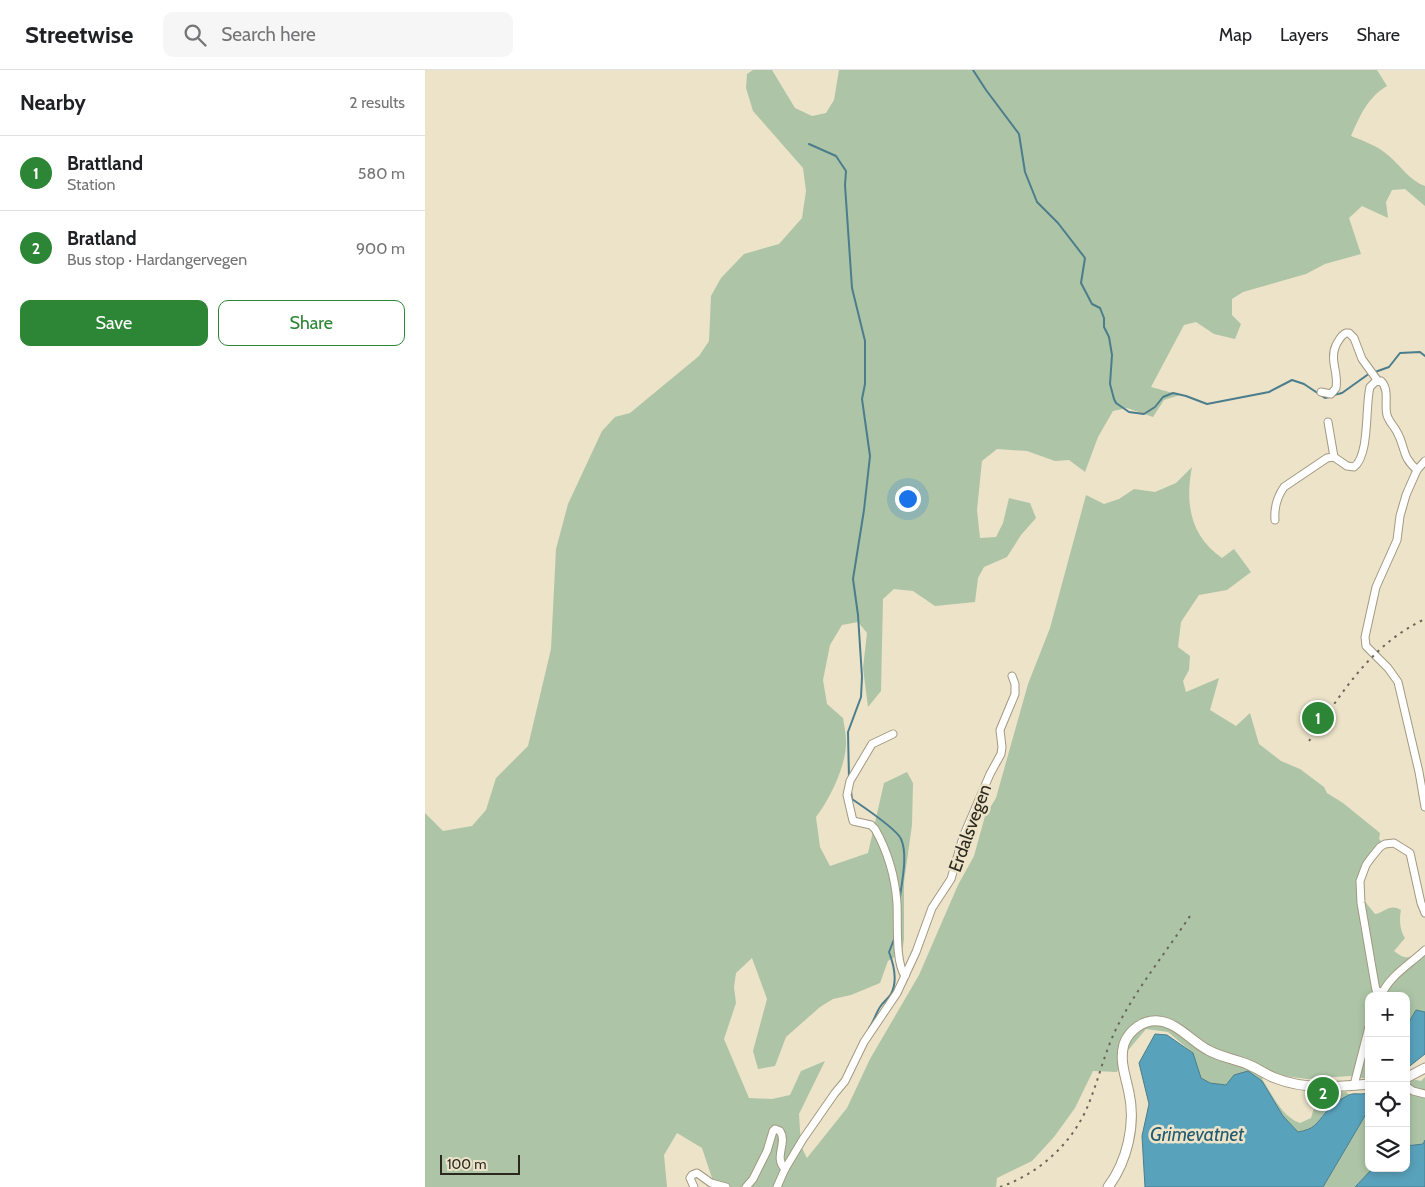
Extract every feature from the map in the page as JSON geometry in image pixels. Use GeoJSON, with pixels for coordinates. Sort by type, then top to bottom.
{"type":"FeatureCollection","features":[{"type":"Feature","properties":{"kind":"main road"},"geometry":{"type":"LineString","coordinates":[[1108,1187],[1121,1166],[1130,1130],[1131,1105],[1122,1063],[1123,1049],[1125,1042],[1132,1032],[1146,1022],[1158,1021],[1168,1023],[1207,1050],[1247,1064],[1273,1078],[1287,1082],[1315,1087],[1365,1084]]}},
{"type":"Feature","properties":{"kind":"main road"},"geometry":{"type":"LineString","coordinates":[[1410,1076],[1425,1068]]}},
{"type":"Feature","properties":{"kind":"street"},"geometry":{"type":"LineString","coordinates":[[1321,392],[1331,394],[1336,388],[1337,379],[1333,353],[1343,334],[1349,333],[1352,335],[1362,359],[1378,381],[1385,385],[1388,417],[1399,434],[1405,456],[1417,470]]}},
{"type":"Feature","properties":{"kind":"street"},"geometry":{"type":"LineString","coordinates":[[1275,520],[1274,510],[1280,493],[1317,464],[1327,458],[1334,457],[1352,468],[1357,465],[1367,427],[1369,391],[1372,384],[1378,381]]}},
{"type":"Feature","properties":{"kind":"street"},"geometry":{"type":"LineString","coordinates":[[1328,422],[1334,457]]}},
{"type":"Feature","properties":{"kind":"street"},"geometry":{"type":"LineString","coordinates":[[1425,461],[1417,470],[1409,488],[1400,516],[1397,540],[1376,587],[1365,637],[1366,646],[1388,668],[1397,682],[1419,772],[1425,807]]}},
{"type":"Feature","properties":{"kind":"street","name":"Erdalsvegen"},"geometry":{"type":"LineString","coordinates":[[777,1187],[785,1169],[847,1078],[864,1042],[889,1005],[905,976],[933,908],[951,879],[963,837],[990,774],[1001,754],[1001,730],[1015,694],[1015,684],[1012,676]]}},
{"type":"Feature","properties":{"kind":"street"},"geometry":{"type":"LineString","coordinates":[[893,734],[877,741],[869,748],[850,781],[847,794],[852,819],[857,823],[871,825],[875,829],[891,864],[897,902],[898,948],[905,976]]}},
{"type":"Feature","properties":{"kind":"street"},"geometry":{"type":"LineString","coordinates":[[1378,992],[1376,990],[1359,887],[1366,865],[1380,847],[1385,844],[1394,843],[1410,853],[1425,913]]}},
{"type":"Feature","properties":{"kind":"street"},"geometry":{"type":"LineString","coordinates":[[1382,992],[1393,976],[1408,966],[1425,950]]}},
{"type":"Feature","properties":{"kind":"street"},"geometry":{"type":"LineString","coordinates":[[1354,1085],[1367,1037]]}},
{"type":"Feature","properties":{"kind":"street"},"geometry":{"type":"LineString","coordinates":[[1410,1089],[1425,1094]]}},
{"type":"Feature","properties":{"kind":"street"},"geometry":{"type":"LineString","coordinates":[[746,1187],[753,1180],[775,1129],[779,1130],[783,1136],[779,1158],[782,1167],[785,1169]]}},
{"type":"Feature","properties":{"kind":"street"},"geometry":{"type":"LineString","coordinates":[[693,1187],[689,1180],[692,1175],[697,1174],[711,1183],[726,1187]]}},
{"type":"Feature","properties":{"kind":"green space"},"geometry":{"type":"Polygon","coordinates":[[[753,70],[772,70],[795,108],[812,116],[826,113],[834,100],[839,70],[1377,70],[1387,86],[1369,102],[1351,136],[1385,152],[1410,177],[1425,186],[1425,206],[1405,189],[1392,190],[1386,202],[1388,218],[1362,206],[1349,218],[1361,254],[1325,264],[1306,274],[1243,292],[1232,299],[1232,315],[1241,324],[1235,339],[1214,334],[1196,322],[1184,325],[1151,387],[1180,395],[1164,400],[1153,417],[1127,408],[1113,411],[1098,437],[1085,472],[1069,460],[1055,461],[1027,451],[997,449],[982,461],[977,510],[980,538],[996,537],[1003,523],[1009,498],[1030,503],[1036,518],[1021,535],[1007,557],[984,567],[978,578],[975,602],[935,606],[913,591],[894,589],[883,599],[881,691],[868,707],[863,668],[867,633],[858,622],[842,625],[830,645],[823,680],[827,704],[843,718],[846,750],[837,781],[816,817],[820,847],[830,866],[868,853],[884,783],[907,772],[913,783],[912,825],[904,882],[904,939],[902,953],[888,961],[880,983],[851,995],[833,999],[820,1007],[786,1037],[775,1066],[758,1069],[753,1051],[767,999],[752,958],[736,973],[734,987],[736,1003],[724,1039],[749,1098],[772,1099],[790,1095],[801,1071],[825,1061],[799,1114],[801,1146],[807,1158],[847,1108],[870,1059],[919,975],[958,885],[974,856],[985,816],[996,798],[1028,684],[1050,628],[1086,495],[1104,504],[1119,499],[1134,489],[1155,492],[1176,483],[1192,467],[1189,493],[1190,506],[1192,518],[1203,540],[1222,558],[1234,549],[1251,572],[1227,590],[1199,595],[1181,622],[1178,647],[1190,656],[1189,670],[1183,681],[1186,692],[1219,678],[1210,710],[1236,726],[1250,713],[1259,744],[1281,761],[1300,769],[1324,787],[1327,793],[1343,803],[1380,833],[1379,839],[1381,844],[1357,882],[1358,893],[1375,914],[1394,907],[1401,910],[1400,925],[1405,938],[1394,951],[1403,957],[1413,955],[1416,957],[1425,948],[1425,1012],[1416,1010],[1410,1020],[1410,992],[1365,992],[1365,1078],[1350,1076],[1307,1079],[1284,1076],[1271,1071],[1262,1079],[1288,1116],[1300,1123],[1311,1118],[1316,1101],[1338,1093],[1346,1092],[1350,1095],[1328,1109],[1312,1127],[1298,1132],[1283,1116],[1262,1081],[1234,1075],[1226,1085],[1210,1083],[1201,1079],[1193,1053],[1168,1032],[1146,1029],[1125,1054],[1117,1072],[1093,1071],[1075,1108],[1054,1137],[1032,1161],[997,1178],[996,1187],[709,1187],[712,1178],[702,1148],[677,1133],[664,1155],[667,1187],[425,1187],[425,813],[443,831],[472,826],[486,810],[496,778],[528,746],[551,649],[556,549],[568,504],[602,431],[615,417],[630,413],[699,356],[709,341],[711,296],[721,278],[744,254],[779,244],[802,218],[806,191],[803,168],[753,111],[746,88],[747,74],[753,70]]]}},
{"type":"Feature","properties":{"kind":"green space"},"geometry":{"type":"Polygon","coordinates":[[[1425,1077],[1425,1140],[1423,1144],[1410,1146],[1410,1079],[1421,1081],[1425,1077]]]}},
{"type":"Feature","properties":{"kind":"green space"},"geometry":{"type":"Polygon","coordinates":[[[1365,1116],[1365,1172],[1369,1172],[1355,1187],[1323,1187],[1365,1116]]]}},
{"type":"Feature","properties":{"kind":"water"},"geometry":{"type":"Polygon","coordinates":[[[1416,1010],[1425,1012],[1425,1054],[1410,1066],[1410,1037],[1410,1020],[1416,1010]]]}},
{"type":"Feature","properties":{"kind":"water","name":"Grimevatnet"},"geometry":{"type":"Polygon","coordinates":[[[1155,1034],[1167,1035],[1193,1053],[1201,1078],[1210,1083],[1226,1085],[1234,1075],[1248,1071],[1262,1081],[1283,1116],[1298,1132],[1315,1125],[1331,1107],[1351,1094],[1365,1094],[1365,1116],[1323,1187],[1145,1187],[1142,1136],[1149,1104],[1139,1063],[1155,1034]]]}},
{"type":"Feature","properties":{"kind":"water"},"geometry":{"type":"Polygon","coordinates":[[[1425,1140],[1425,1187],[1355,1187],[1369,1172],[1410,1172],[1410,1146],[1423,1144],[1425,1140]]]}},
{"type":"Feature","properties":{"kind":"waterway"},"geometry":{"type":"LineString","coordinates":[[973,70],[1019,134],[1025,172],[1037,202],[1058,223],[1085,258],[1081,283],[1092,304],[1100,308],[1104,318],[1104,327],[1109,337],[1112,355],[1110,384],[1116,403],[1129,412],[1144,414],[1155,407],[1163,397],[1173,393],[1207,404],[1269,392],[1292,380],[1304,384],[1325,398],[1329,397]]}},
{"type":"Feature","properties":{"kind":"waterway"},"geometry":{"type":"LineString","coordinates":[[809,144],[836,156],[846,171],[845,185],[852,288],[865,341],[865,384],[862,399],[870,456],[853,579],[858,615],[862,677],[861,697],[848,732],[849,779]]}},
{"type":"Feature","properties":{"kind":"waterway"},"geometry":{"type":"LineString","coordinates":[[1375,372],[1389,367],[1400,353],[1420,352],[1425,356]]}},
{"type":"Feature","properties":{"kind":"waterway"},"geometry":{"type":"LineString","coordinates":[[1334,395],[1342,393],[1370,373]]}},
{"type":"Feature","properties":{"kind":"waterway"},"geometry":{"type":"LineString","coordinates":[[851,791],[852,799],[886,824],[901,839],[904,860],[900,897]]}},
{"type":"Feature","properties":{"kind":"waterway"},"geometry":{"type":"LineString","coordinates":[[869,1028],[880,1007],[890,996],[893,989],[894,973],[889,952],[895,937]]}},
{"type":"Feature","properties":{"kind":"railway"},"geometry":{"type":"LineString","coordinates":[[1309,741],[1346,688],[1373,656],[1406,629],[1425,619]]}},
{"type":"Feature","properties":{"kind":"railway"},"geometry":{"type":"LineString","coordinates":[[1000,1187],[1028,1174],[1041,1165],[1065,1143],[1074,1131],[1089,1103],[1117,1027],[1143,984],[1190,916]]}},
{"type":"Feature","properties":{"kind":"place","name":"Brattland"},"geometry":{"type":"Point","coordinates":[1318,718]}},
{"type":"Feature","properties":{"kind":"place","name":"Bratland"},"geometry":{"type":"Point","coordinates":[1323,1093]}}]}
